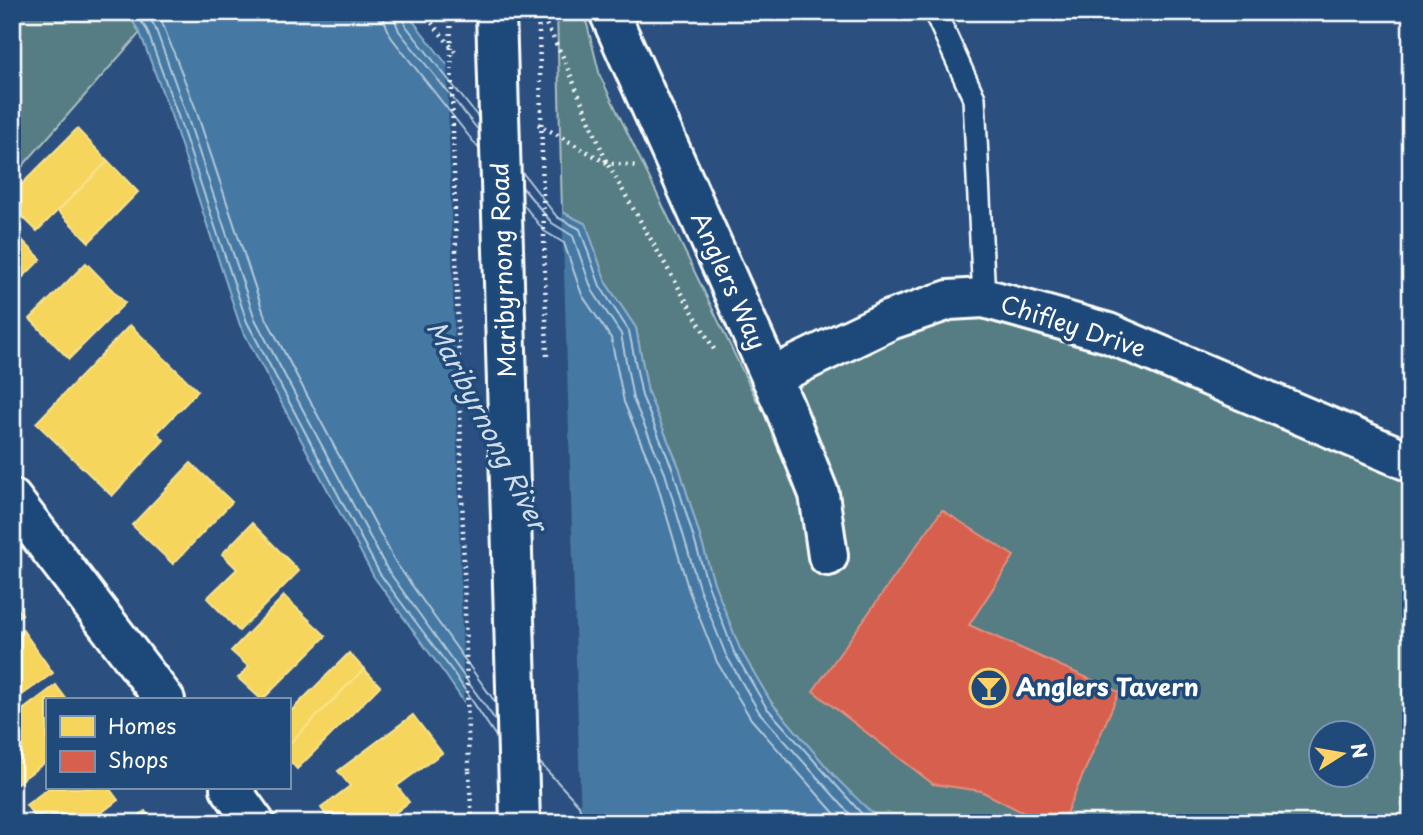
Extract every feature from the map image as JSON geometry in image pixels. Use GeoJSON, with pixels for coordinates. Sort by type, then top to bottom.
{"type":"FeatureCollection","features":[{"type":"Feature","properties":{"kind":"street","name":"Maribyrnong Road"},"geometry":{"type":"LineString","coordinates":[[496,12],[520,822]]}},
{"type":"Feature","properties":{"kind":"street","name":"Anglers Way"},"geometry":{"type":"LineString","coordinates":[[610,12],[771,377],[819,494],[828,556]]}},
{"type":"Feature","properties":{"kind":"street","name":"Chifley Drive"},"geometry":{"type":"LineString","coordinates":[[771,377],[890,320],[949,300],[984,298],[1108,333],[1411,463]]}},
{"type":"Feature","properties":{"kind":"street"},"geometry":{"type":"LineString","coordinates":[[12,499],[163,698]]}},
{"type":"Feature","properties":{"kind":"street"},"geometry":{"type":"LineString","coordinates":[[231,790],[255,823]]}},
{"type":"Feature","properties":{"kind":"lane"},"geometry":{"type":"LineString","coordinates":[[935,12],[974,98],[984,298]]}},
{"type":"Feature","properties":{"kind":"path"},"geometry":{"type":"LineString","coordinates":[[450,12],[472,823]]}},
{"type":"Feature","properties":{"kind":"path"},"geometry":{"type":"LineString","coordinates":[[538,32],[539,12]]}},
{"type":"Feature","properties":{"kind":"path"},"geometry":{"type":"LineString","coordinates":[[539,12],[563,57],[607,163],[717,354]]}},
{"type":"Feature","properties":{"kind":"green space"},"geometry":{"type":"Polygon","coordinates":[[[12,12],[127,12],[140,33],[12,178],[12,12]]]}},
{"type":"Feature","properties":{"kind":"green space"},"geometry":{"type":"Polygon","coordinates":[[[557,12],[584,12],[600,76],[757,401],[930,320],[977,314],[1046,328],[1154,375],[1411,475],[1411,823],[878,821],[836,778],[771,702],[740,649],[714,583],[679,467],[648,393],[636,328],[606,283],[586,224],[562,212],[557,12]]]}},
{"type":"Feature","properties":{"kind":"water","name":"Maribyrnong River"},"geometry":{"type":"Polygon","coordinates":[[[127,12],[406,12],[562,212],[586,224],[606,283],[636,328],[648,393],[679,467],[714,583],[740,649],[771,702],[836,778],[882,823],[560,823],[507,766],[447,677],[374,577],[240,325],[171,115],[140,33],[127,12]]]}},
{"type":"Feature","properties":{"kind":"pier"},"geometry":{"type":"Polygon","coordinates":[[[447,61],[562,205],[581,823],[555,823],[504,768],[464,708],[447,61]]]}},
{"type":"Feature","properties":{"kind":"building: Homes"},"geometry":{"type":"Polygon","coordinates":[[[77,129],[108,161],[37,231],[12,206],[12,194],[77,129]]]}},
{"type":"Feature","properties":{"kind":"building: Homes"},"geometry":{"type":"Polygon","coordinates":[[[108,161],[138,192],[89,242],[58,211],[108,161]]]}},
{"type":"Feature","properties":{"kind":"building: Homes"},"geometry":{"type":"Polygon","coordinates":[[[12,230],[41,259],[12,288],[12,230]]]}},
{"type":"Feature","properties":{"kind":"building: Homes"},"geometry":{"type":"Polygon","coordinates":[[[86,263],[125,303],[69,359],[30,319],[86,263]]]}},
{"type":"Feature","properties":{"kind":"building: Homes"},"geometry":{"type":"Polygon","coordinates":[[[130,325],[198,391],[157,433],[164,440],[112,496],[36,423],[130,325]]]}},
{"type":"Feature","properties":{"kind":"building: Homes"},"geometry":{"type":"Polygon","coordinates":[[[191,463],[232,502],[173,564],[132,525],[191,463]]]}},
{"type":"Feature","properties":{"kind":"building: Homes"},"geometry":{"type":"Polygon","coordinates":[[[252,523],[299,571],[239,631],[207,598],[237,569],[222,554],[252,523]]]}},
{"type":"Feature","properties":{"kind":"building: Homes"},"geometry":{"type":"Polygon","coordinates":[[[284,596],[326,636],[264,698],[260,698],[238,678],[249,667],[231,651],[284,596]]]}},
{"type":"Feature","properties":{"kind":"building: Homes"},"geometry":{"type":"Polygon","coordinates":[[[12,601],[22,614],[12,621],[12,601]]]}},
{"type":"Feature","properties":{"kind":"building: Homes"},"geometry":{"type":"Polygon","coordinates":[[[22,629],[53,673],[12,702],[12,636],[22,629]]]}},
{"type":"Feature","properties":{"kind":"building: Homes"},"geometry":{"type":"Polygon","coordinates":[[[349,653],[364,669],[290,743],[290,712],[349,653]]]}},
{"type":"Feature","properties":{"kind":"building: Homes"},"geometry":{"type":"Polygon","coordinates":[[[364,669],[380,686],[297,769],[290,761],[290,743],[364,669]]]}},
{"type":"Feature","properties":{"kind":"building: Homes"},"geometry":{"type":"Polygon","coordinates":[[[56,685],[66,698],[46,698],[46,762],[12,787],[12,718],[56,685]]]}},
{"type":"Feature","properties":{"kind":"building: Homes"},"geometry":{"type":"Polygon","coordinates":[[[413,715],[442,753],[397,786],[409,802],[382,823],[332,823],[321,808],[350,786],[338,771],[413,715]]]}},
{"type":"Feature","properties":{"kind":"building: Homes"},"geometry":{"type":"Polygon","coordinates":[[[46,790],[110,790],[118,800],[88,823],[39,823],[26,805],[46,790]]]}},
{"type":"Feature","properties":{"kind":"building: Homes"},"geometry":{"type":"Polygon","coordinates":[[[145,811],[153,823],[130,823],[145,811]]]}},
{"type":"Feature","properties":{"kind":"building: Shops"},"geometry":{"type":"Polygon","coordinates":[[[942,510],[1014,556],[969,625],[1119,692],[1062,823],[1043,823],[981,791],[933,784],[813,691],[942,510]]]}},
{"type":"Feature","properties":{"kind":"tram line"},"geometry":{"type":"LineString","coordinates":[[488,12],[511,823]]}},
{"type":"Feature","properties":{"kind":"tram line"},"geometry":{"type":"LineString","coordinates":[[506,12],[530,823]]}},
{"type":"Feature","properties":{"kind":"place","name":"Anglers Tavern"},"geometry":{"type":"Point","coordinates":[989,688]}}]}
